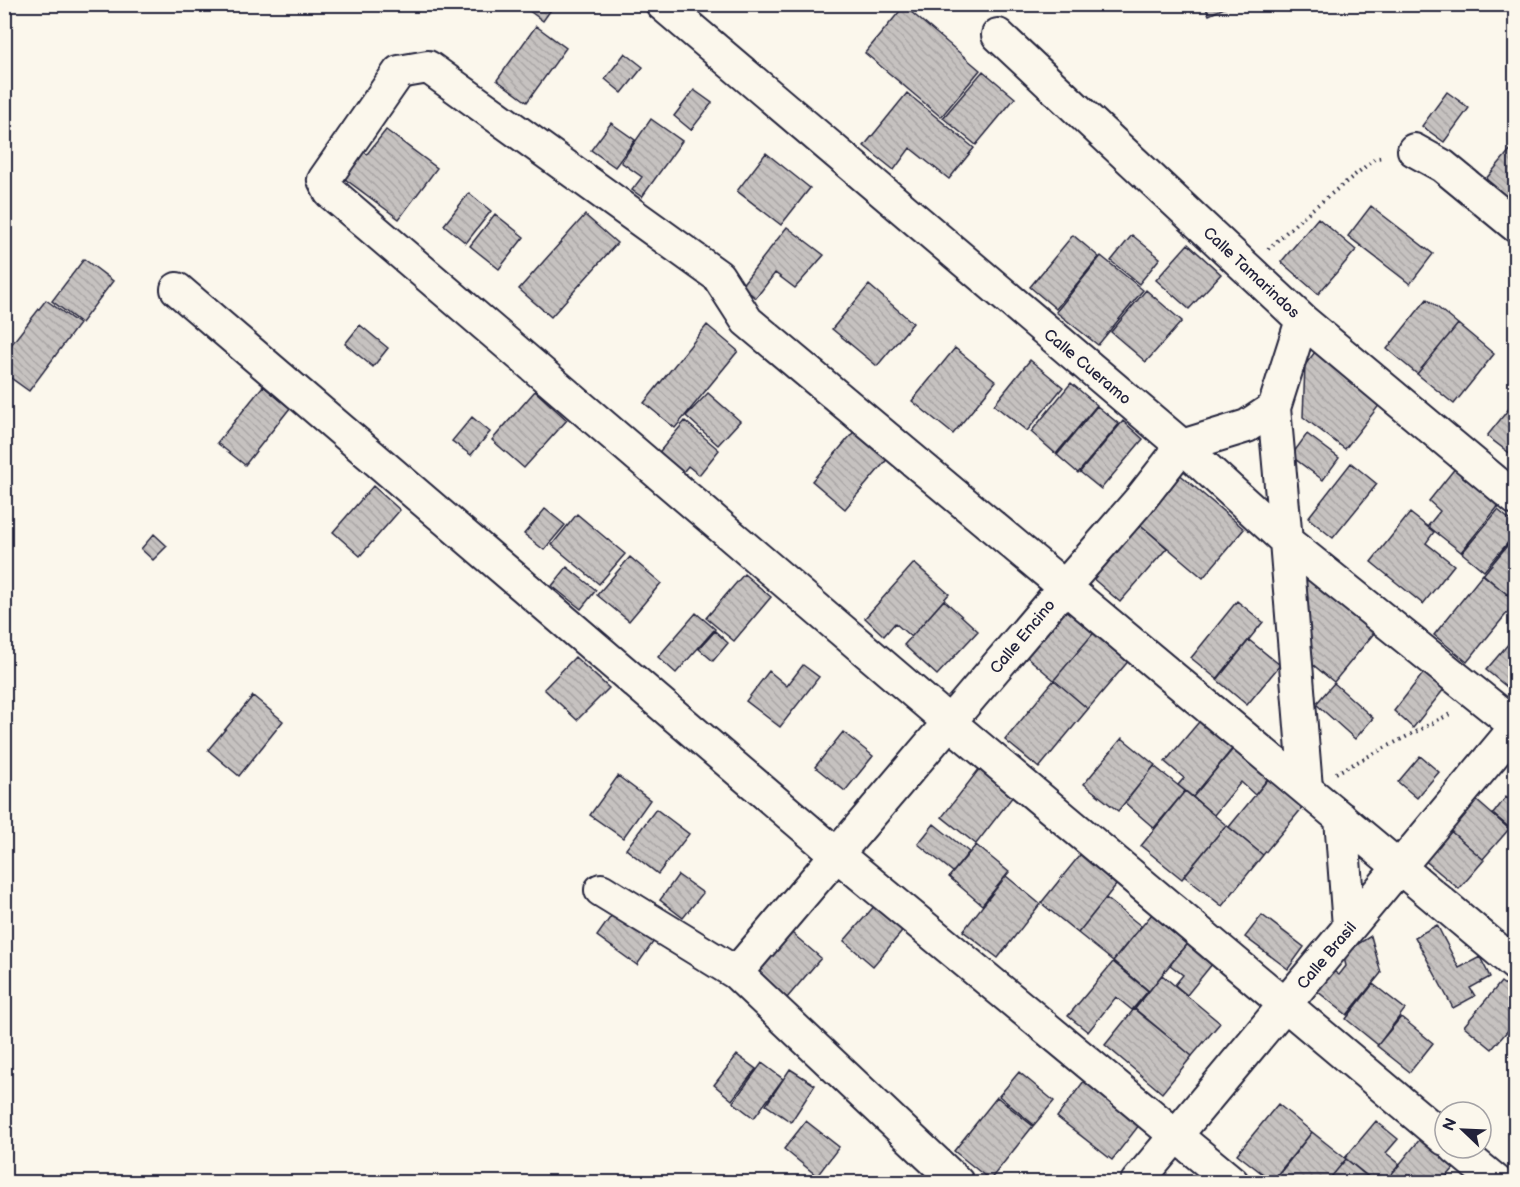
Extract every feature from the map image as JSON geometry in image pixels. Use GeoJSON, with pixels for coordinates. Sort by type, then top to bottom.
{"type":"FeatureCollection","features":[{"type":"Feature","properties":{"kind":"street","name":"Calle Cueramo"},"geometry":{"type":"LineString","coordinates":[[662,4],[1182,446],[1286,541],[1515,726]]}},
{"type":"Feature","properties":{"kind":"street","name":"Calle Tamarindos"},"geometry":{"type":"LineString","coordinates":[[998,35],[1302,320],[1515,499]]}},
{"type":"Feature","properties":{"kind":"street"},"geometry":{"type":"LineString","coordinates":[[1433,1129],[949,722],[330,192],[324,180],[399,72],[428,67],[718,276],[747,321],[1515,965]]}},
{"type":"Feature","properties":{"kind":"street"},"geometry":{"type":"LineString","coordinates":[[1414,150],[1443,166],[1515,226]]}},
{"type":"Feature","properties":{"kind":"street"},"geometry":{"type":"LineString","coordinates":[[177,289],[836,854],[1232,1182]]}},
{"type":"Feature","properties":{"kind":"street"},"geometry":{"type":"LineString","coordinates":[[1302,320],[1274,408],[1306,788]]}},
{"type":"Feature","properties":{"kind":"street"},"geometry":{"type":"LineString","coordinates":[[1182,446],[1247,426],[1274,408]]}},
{"type":"Feature","properties":{"kind":"street","name":"Calle Encino"},"geometry":{"type":"LineString","coordinates":[[736,973],[1139,501],[1182,446]]}},
{"type":"Feature","properties":{"kind":"street","name":"Calle Brasil"},"geometry":{"type":"LineString","coordinates":[[1137,1182],[1515,726]]}},
{"type":"Feature","properties":{"kind":"street"},"geometry":{"type":"LineString","coordinates":[[1341,818],[1349,927]]}},
{"type":"Feature","properties":{"kind":"street"},"geometry":{"type":"LineString","coordinates":[[601,890],[736,973],[957,1182]]}},
{"type":"Feature","properties":{"kind":"street"},"geometry":{"type":"LineString","coordinates":[[1470,1160],[1497,1182]]}},
{"type":"Feature","properties":{"kind":"path"},"geometry":{"type":"LineString","coordinates":[[1248,267],[1305,215],[1376,158],[1414,150]]}},
{"type":"Feature","properties":{"kind":"path"},"geometry":{"type":"LineString","coordinates":[[1306,788],[1481,699]]}},
{"type":"Feature","properties":{"kind":"building"},"geometry":{"type":"Polygon","coordinates":[[[520,4],[555,4],[543,21],[520,4]]]}},
{"type":"Feature","properties":{"kind":"building"},"geometry":{"type":"Polygon","coordinates":[[[1204,4],[1233,4],[1209,15],[1204,4]]]}},
{"type":"Feature","properties":{"kind":"building"},"geometry":{"type":"Polygon","coordinates":[[[904,6],[980,70],[941,117],[865,53],[904,6]]]}},
{"type":"Feature","properties":{"kind":"building"},"geometry":{"type":"Polygon","coordinates":[[[536,26],[566,48],[527,102],[497,80],[536,26]]]}},
{"type":"Feature","properties":{"kind":"building"},"geometry":{"type":"Polygon","coordinates":[[[625,53],[643,67],[622,93],[605,79],[625,53]]]}},
{"type":"Feature","properties":{"kind":"building"},"geometry":{"type":"Polygon","coordinates":[[[983,71],[1015,98],[976,145],[943,118],[983,71]]]}},
{"type":"Feature","properties":{"kind":"building"},"geometry":{"type":"Polygon","coordinates":[[[694,90],[712,103],[691,130],[674,116],[694,90]]]}},
{"type":"Feature","properties":{"kind":"building"},"geometry":{"type":"Polygon","coordinates":[[[1447,92],[1469,108],[1444,142],[1422,126],[1447,92]]]}},
{"type":"Feature","properties":{"kind":"building"},"geometry":{"type":"Polygon","coordinates":[[[907,93],[974,148],[949,179],[910,148],[894,170],[864,146],[907,93]]]}},
{"type":"Feature","properties":{"kind":"building"},"geometry":{"type":"Polygon","coordinates":[[[651,119],[682,141],[642,197],[632,190],[642,177],[621,162],[651,119]]]}},
{"type":"Feature","properties":{"kind":"building"},"geometry":{"type":"Polygon","coordinates":[[[611,123],[635,140],[615,167],[591,150],[611,123]]]}},
{"type":"Feature","properties":{"kind":"building"},"geometry":{"type":"Polygon","coordinates":[[[386,130],[437,168],[399,219],[337,173],[357,147],[367,154],[386,130]]]}},
{"type":"Feature","properties":{"kind":"building"},"geometry":{"type":"Polygon","coordinates":[[[1516,143],[1516,205],[1485,180],[1516,143]]]}},
{"type":"Feature","properties":{"kind":"building"},"geometry":{"type":"Polygon","coordinates":[[[766,153],[810,188],[781,225],[737,191],[766,153]]]}},
{"type":"Feature","properties":{"kind":"building"},"geometry":{"type":"Polygon","coordinates":[[[469,193],[491,211],[466,243],[444,225],[469,193]]]}},
{"type":"Feature","properties":{"kind":"building"},"geometry":{"type":"Polygon","coordinates":[[[1371,206],[1433,254],[1410,284],[1348,236],[1371,206]]]}},
{"type":"Feature","properties":{"kind":"building"},"geometry":{"type":"Polygon","coordinates":[[[495,214],[524,237],[499,269],[470,246],[495,214]]]}},
{"type":"Feature","properties":{"kind":"building"},"geometry":{"type":"Polygon","coordinates":[[[585,215],[617,243],[551,317],[519,289],[585,215]]]}},
{"type":"Feature","properties":{"kind":"building"},"geometry":{"type":"Polygon","coordinates":[[[1318,218],[1356,250],[1318,294],[1281,262],[1318,218]]]}},
{"type":"Feature","properties":{"kind":"building"},"geometry":{"type":"Polygon","coordinates":[[[787,227],[824,255],[795,288],[775,273],[756,298],[741,286],[787,227]]]}},
{"type":"Feature","properties":{"kind":"building"},"geometry":{"type":"Polygon","coordinates":[[[1073,235],[1099,257],[1056,309],[1030,287],[1073,235]]]}},
{"type":"Feature","properties":{"kind":"building"},"geometry":{"type":"Polygon","coordinates":[[[1132,235],[1160,258],[1139,284],[1111,261],[1132,235]]]}},
{"type":"Feature","properties":{"kind":"building"},"geometry":{"type":"Polygon","coordinates":[[[1188,244],[1221,274],[1189,309],[1156,280],[1188,244]]]}},
{"type":"Feature","properties":{"kind":"building"},"geometry":{"type":"Polygon","coordinates":[[[1101,256],[1143,290],[1098,345],[1056,312],[1101,256]]]}},
{"type":"Feature","properties":{"kind":"building"},"geometry":{"type":"Polygon","coordinates":[[[84,259],[113,281],[81,323],[52,301],[84,259]]]}},
{"type":"Feature","properties":{"kind":"building"},"geometry":{"type":"Polygon","coordinates":[[[869,285],[913,323],[877,366],[832,329],[869,285]]]}},
{"type":"Feature","properties":{"kind":"building"},"geometry":{"type":"Polygon","coordinates":[[[1146,290],[1182,321],[1146,362],[1111,332],[1146,290]]]}},
{"type":"Feature","properties":{"kind":"building"},"geometry":{"type":"Polygon","coordinates":[[[1427,299],[1458,324],[1417,374],[1387,349],[1427,299]]]}},
{"type":"Feature","properties":{"kind":"building"},"geometry":{"type":"Polygon","coordinates":[[[46,300],[79,324],[29,391],[4,373],[4,354],[46,300]]]}},
{"type":"Feature","properties":{"kind":"building"},"geometry":{"type":"Polygon","coordinates":[[[1458,324],[1494,354],[1454,404],[1417,374],[1458,324]]]}},
{"type":"Feature","properties":{"kind":"building"},"geometry":{"type":"Polygon","coordinates":[[[360,325],[388,348],[373,367],[345,344],[360,325]]]}},
{"type":"Feature","properties":{"kind":"building"},"geometry":{"type":"Polygon","coordinates":[[[707,325],[738,351],[675,428],[644,403],[707,325]]]}},
{"type":"Feature","properties":{"kind":"building"},"geometry":{"type":"Polygon","coordinates":[[[955,348],[996,381],[953,434],[912,401],[955,348]]]}},
{"type":"Feature","properties":{"kind":"building"},"geometry":{"type":"Polygon","coordinates":[[[1315,352],[1381,403],[1345,449],[1303,417],[1305,365],[1315,352]]]}},
{"type":"Feature","properties":{"kind":"building"},"geometry":{"type":"Polygon","coordinates":[[[1030,360],[1063,387],[1027,431],[994,405],[1030,360]]]}},
{"type":"Feature","properties":{"kind":"building"},"geometry":{"type":"Polygon","coordinates":[[[1071,383],[1097,405],[1056,454],[1031,432],[1071,383]]]}},
{"type":"Feature","properties":{"kind":"building"},"geometry":{"type":"Polygon","coordinates":[[[263,386],[290,408],[245,465],[217,443],[263,386]]]}},
{"type":"Feature","properties":{"kind":"building"},"geometry":{"type":"Polygon","coordinates":[[[535,391],[567,420],[524,468],[492,440],[535,391]]]}},
{"type":"Feature","properties":{"kind":"building"},"geometry":{"type":"Polygon","coordinates":[[[708,393],[740,421],[718,445],[686,416],[708,393]]]}},
{"type":"Feature","properties":{"kind":"building"},"geometry":{"type":"Polygon","coordinates":[[[1516,400],[1516,458],[1487,436],[1516,400]]]}},
{"type":"Feature","properties":{"kind":"building"},"geometry":{"type":"Polygon","coordinates":[[[1097,406],[1119,424],[1078,473],[1057,455],[1097,406]]]}},
{"type":"Feature","properties":{"kind":"building"},"geometry":{"type":"Polygon","coordinates":[[[472,417],[490,432],[471,455],[452,441],[472,417]]]}},
{"type":"Feature","properties":{"kind":"building"},"geometry":{"type":"Polygon","coordinates":[[[685,421],[719,450],[699,475],[688,466],[680,476],[656,456],[685,421]]]}},
{"type":"Feature","properties":{"kind":"building"},"geometry":{"type":"Polygon","coordinates":[[[1123,421],[1143,439],[1101,489],[1080,472],[1123,421]]]}},
{"type":"Feature","properties":{"kind":"building"},"geometry":{"type":"Polygon","coordinates":[[[857,428],[890,456],[845,509],[812,481],[857,428]]]}},
{"type":"Feature","properties":{"kind":"building"},"geometry":{"type":"Polygon","coordinates":[[[1307,434],[1339,458],[1323,480],[1291,456],[1307,434]]]}},
{"type":"Feature","properties":{"kind":"building"},"geometry":{"type":"Polygon","coordinates":[[[1351,463],[1377,484],[1333,538],[1308,518],[1351,463]]]}},
{"type":"Feature","properties":{"kind":"building"},"geometry":{"type":"Polygon","coordinates":[[[1170,466],[1244,529],[1203,578],[1129,515],[1170,466]]]}},
{"type":"Feature","properties":{"kind":"building"},"geometry":{"type":"Polygon","coordinates":[[[1456,467],[1501,503],[1461,552],[1428,526],[1440,511],[1429,501],[1456,467]]]}},
{"type":"Feature","properties":{"kind":"building"},"geometry":{"type":"Polygon","coordinates":[[[373,486],[400,510],[360,556],[333,532],[373,486]]]}},
{"type":"Feature","properties":{"kind":"building"},"geometry":{"type":"Polygon","coordinates":[[[545,509],[565,525],[544,550],[524,534],[545,509]]]}},
{"type":"Feature","properties":{"kind":"building"},"geometry":{"type":"Polygon","coordinates":[[[1498,510],[1516,525],[1516,533],[1484,571],[1462,553],[1498,510]]]}},
{"type":"Feature","properties":{"kind":"building"},"geometry":{"type":"Polygon","coordinates":[[[1410,513],[1434,532],[1426,543],[1454,565],[1423,604],[1371,562],[1410,513]]]}},
{"type":"Feature","properties":{"kind":"building"},"geometry":{"type":"Polygon","coordinates":[[[577,514],[625,554],[599,584],[552,545],[577,514]]]}},
{"type":"Feature","properties":{"kind":"building"},"geometry":{"type":"Polygon","coordinates":[[[1130,516],[1167,548],[1120,602],[1083,570],[1130,516]]]}},
{"type":"Feature","properties":{"kind":"building"},"geometry":{"type":"Polygon","coordinates":[[[154,534],[167,546],[153,560],[141,549],[154,534]]]}},
{"type":"Feature","properties":{"kind":"building"},"geometry":{"type":"Polygon","coordinates":[[[1516,535],[1516,601],[1483,575],[1516,535]]]}},
{"type":"Feature","properties":{"kind":"building"},"geometry":{"type":"Polygon","coordinates":[[[630,557],[661,583],[629,621],[597,595],[630,557]]]}},
{"type":"Feature","properties":{"kind":"building"},"geometry":{"type":"Polygon","coordinates":[[[914,563],[949,594],[911,637],[895,623],[884,636],[865,618],[914,563]]]}},
{"type":"Feature","properties":{"kind":"building"},"geometry":{"type":"Polygon","coordinates":[[[567,567],[596,590],[581,609],[552,586],[567,567]]]}},
{"type":"Feature","properties":{"kind":"building"},"geometry":{"type":"Polygon","coordinates":[[[1308,569],[1379,627],[1334,682],[1311,663],[1300,579],[1308,569]]]}},
{"type":"Feature","properties":{"kind":"building"},"geometry":{"type":"Polygon","coordinates":[[[744,574],[771,597],[734,641],[706,618],[744,574]]]}},
{"type":"Feature","properties":{"kind":"building"},"geometry":{"type":"Polygon","coordinates":[[[1483,574],[1516,602],[1467,662],[1434,635],[1483,574]]]}},
{"type":"Feature","properties":{"kind":"building"},"geometry":{"type":"Polygon","coordinates":[[[1068,594],[1102,623],[1054,680],[1020,651],[1068,594]]]}},
{"type":"Feature","properties":{"kind":"building"},"geometry":{"type":"Polygon","coordinates":[[[944,600],[978,631],[937,675],[904,645],[944,600]]]}},
{"type":"Feature","properties":{"kind":"building"},"geometry":{"type":"Polygon","coordinates":[[[1237,601],[1263,622],[1217,679],[1191,658],[1237,601]]]}},
{"type":"Feature","properties":{"kind":"building"},"geometry":{"type":"Polygon","coordinates":[[[696,613],[715,629],[676,673],[658,657],[696,613]]]}},
{"type":"Feature","properties":{"kind":"building"},"geometry":{"type":"Polygon","coordinates":[[[1102,623],[1136,652],[1088,709],[1054,680],[1102,623]]]}},
{"type":"Feature","properties":{"kind":"building"},"geometry":{"type":"Polygon","coordinates":[[[715,631],[728,643],[713,661],[699,649],[715,631]]]}},
{"type":"Feature","properties":{"kind":"building"},"geometry":{"type":"Polygon","coordinates":[[[1516,635],[1516,677],[1507,687],[1486,670],[1516,635]]]}},
{"type":"Feature","properties":{"kind":"building"},"geometry":{"type":"Polygon","coordinates":[[[1249,640],[1280,665],[1247,705],[1217,680],[1249,640]]]}},
{"type":"Feature","properties":{"kind":"building"},"geometry":{"type":"Polygon","coordinates":[[[575,657],[609,688],[577,720],[544,689],[575,657]]]}},
{"type":"Feature","properties":{"kind":"building"},"geometry":{"type":"Polygon","coordinates":[[[803,665],[819,677],[780,727],[746,701],[769,671],[787,686],[803,665]]]}},
{"type":"Feature","properties":{"kind":"building"},"geometry":{"type":"Polygon","coordinates":[[[1428,667],[1448,684],[1413,728],[1394,711],[1428,667]]]}},
{"type":"Feature","properties":{"kind":"building"},"geometry":{"type":"Polygon","coordinates":[[[1054,680],[1088,709],[1039,768],[1005,740],[1054,680]]]}},
{"type":"Feature","properties":{"kind":"building"},"geometry":{"type":"Polygon","coordinates":[[[1334,683],[1373,718],[1355,739],[1316,704],[1334,683]]]}},
{"type":"Feature","properties":{"kind":"building"},"geometry":{"type":"Polygon","coordinates":[[[253,696],[283,721],[239,776],[208,750],[253,696]]]}},
{"type":"Feature","properties":{"kind":"building"},"geometry":{"type":"Polygon","coordinates":[[[1204,716],[1237,743],[1193,797],[1178,785],[1184,778],[1165,762],[1204,716]]]}},
{"type":"Feature","properties":{"kind":"building"},"geometry":{"type":"Polygon","coordinates":[[[843,732],[873,756],[845,791],[815,767],[843,732]]]}},
{"type":"Feature","properties":{"kind":"building"},"geometry":{"type":"Polygon","coordinates":[[[1122,738],[1155,765],[1118,811],[1084,784],[1122,738]]]}},
{"type":"Feature","properties":{"kind":"building"},"geometry":{"type":"Polygon","coordinates":[[[1238,743],[1273,772],[1255,795],[1241,782],[1214,815],[1193,797],[1238,743]]]}},
{"type":"Feature","properties":{"kind":"building"},"geometry":{"type":"Polygon","coordinates":[[[1420,756],[1439,772],[1417,798],[1398,782],[1420,756]]]}},
{"type":"Feature","properties":{"kind":"building"},"geometry":{"type":"Polygon","coordinates":[[[983,764],[1017,791],[976,844],[942,817],[983,764]]]}},
{"type":"Feature","properties":{"kind":"building"},"geometry":{"type":"Polygon","coordinates":[[[1154,766],[1185,791],[1154,828],[1125,803],[1154,766]]]}},
{"type":"Feature","properties":{"kind":"building"},"geometry":{"type":"Polygon","coordinates":[[[1274,772],[1308,801],[1263,855],[1229,827],[1274,772]]]}},
{"type":"Feature","properties":{"kind":"building"},"geometry":{"type":"Polygon","coordinates":[[[618,776],[650,800],[623,838],[590,815],[618,776]]]}},
{"type":"Feature","properties":{"kind":"building"},"geometry":{"type":"Polygon","coordinates":[[[1185,791],[1226,825],[1182,879],[1141,846],[1185,791]]]}},
{"type":"Feature","properties":{"kind":"building"},"geometry":{"type":"Polygon","coordinates":[[[1467,792],[1509,829],[1483,859],[1441,823],[1467,792]]]}},
{"type":"Feature","properties":{"kind":"building"},"geometry":{"type":"Polygon","coordinates":[[[1506,797],[1516,805],[1516,833],[1493,814],[1506,797]]]}},
{"type":"Feature","properties":{"kind":"building"},"geometry":{"type":"Polygon","coordinates":[[[656,809],[689,834],[658,874],[626,849],[656,809]]]}},
{"type":"Feature","properties":{"kind":"building"},"geometry":{"type":"Polygon","coordinates":[[[1441,823],[1484,860],[1459,889],[1416,853],[1441,823]]]}},
{"type":"Feature","properties":{"kind":"building"},"geometry":{"type":"Polygon","coordinates":[[[934,824],[969,852],[953,872],[918,844],[934,824]]]}},
{"type":"Feature","properties":{"kind":"building"},"geometry":{"type":"Polygon","coordinates":[[[1226,825],[1263,855],[1222,906],[1184,876],[1226,825]]]}},
{"type":"Feature","properties":{"kind":"building"},"geometry":{"type":"Polygon","coordinates":[[[976,845],[1009,872],[982,905],[949,877],[976,845]]]}},
{"type":"Feature","properties":{"kind":"building"},"geometry":{"type":"Polygon","coordinates":[[[1088,845],[1124,875],[1078,933],[1041,903],[1088,845]]]}},
{"type":"Feature","properties":{"kind":"building"},"geometry":{"type":"Polygon","coordinates":[[[678,875],[703,893],[683,918],[660,900],[678,875]]]}},
{"type":"Feature","properties":{"kind":"building"},"geometry":{"type":"Polygon","coordinates":[[[1006,876],[1040,904],[998,958],[963,931],[1006,876]]]}},
{"type":"Feature","properties":{"kind":"building"},"geometry":{"type":"Polygon","coordinates":[[[1106,898],[1141,926],[1113,961],[1078,933],[1106,898]]]}},
{"type":"Feature","properties":{"kind":"building"},"geometry":{"type":"Polygon","coordinates":[[[877,903],[906,927],[873,966],[844,941],[877,903]]]}},
{"type":"Feature","properties":{"kind":"building"},"geometry":{"type":"Polygon","coordinates":[[[1157,908],[1192,937],[1149,991],[1113,961],[1157,908]]]}},
{"type":"Feature","properties":{"kind":"building"},"geometry":{"type":"Polygon","coordinates":[[[614,912],[654,941],[637,965],[597,936],[614,912]]]}},
{"type":"Feature","properties":{"kind":"building"},"geometry":{"type":"Polygon","coordinates":[[[1262,915],[1304,947],[1288,969],[1245,937],[1262,915]]]}},
{"type":"Feature","properties":{"kind":"building"},"geometry":{"type":"Polygon","coordinates":[[[1437,925],[1459,968],[1480,957],[1490,977],[1470,988],[1475,996],[1453,1008],[1415,937],[1437,925]]]}},
{"type":"Feature","properties":{"kind":"building"},"geometry":{"type":"Polygon","coordinates":[[[786,928],[821,958],[781,1005],[746,975],[786,928]]]}},
{"type":"Feature","properties":{"kind":"building"},"geometry":{"type":"Polygon","coordinates":[[[1371,936],[1381,973],[1347,1015],[1307,983],[1321,962],[1339,975],[1346,966],[1343,953],[1371,936]]]}},
{"type":"Feature","properties":{"kind":"building"},"geometry":{"type":"Polygon","coordinates":[[[1193,938],[1217,958],[1187,995],[1175,985],[1183,975],[1170,965],[1193,938]]]}},
{"type":"Feature","properties":{"kind":"building"},"geometry":{"type":"Polygon","coordinates":[[[1113,962],[1148,991],[1132,1010],[1116,997],[1088,1032],[1068,1016],[1113,962]]]}},
{"type":"Feature","properties":{"kind":"building"},"geometry":{"type":"Polygon","coordinates":[[[1162,975],[1220,1023],[1192,1056],[1135,1009],[1162,975]]]}},
{"type":"Feature","properties":{"kind":"building"},"geometry":{"type":"Polygon","coordinates":[[[1501,982],[1516,994],[1516,1021],[1492,1049],[1464,1026],[1501,982]]]}},
{"type":"Feature","properties":{"kind":"building"},"geometry":{"type":"Polygon","coordinates":[[[1373,984],[1405,1009],[1378,1045],[1346,1019],[1373,984]]]}},
{"type":"Feature","properties":{"kind":"building"},"geometry":{"type":"Polygon","coordinates":[[[1134,1009],[1192,1056],[1162,1093],[1105,1045],[1134,1009]]]}},
{"type":"Feature","properties":{"kind":"building"},"geometry":{"type":"Polygon","coordinates":[[[1401,1017],[1433,1043],[1410,1072],[1377,1046],[1401,1017]]]}},
{"type":"Feature","properties":{"kind":"building"},"geometry":{"type":"Polygon","coordinates":[[[737,1055],[756,1069],[732,1100],[714,1085],[737,1055]]]}},
{"type":"Feature","properties":{"kind":"building"},"geometry":{"type":"Polygon","coordinates":[[[762,1063],[783,1079],[754,1118],[733,1102],[762,1063]]]}},
{"type":"Feature","properties":{"kind":"building"},"geometry":{"type":"Polygon","coordinates":[[[790,1069],[815,1085],[791,1122],[766,1105],[790,1069]]]}},
{"type":"Feature","properties":{"kind":"building"},"geometry":{"type":"Polygon","coordinates":[[[1019,1072],[1054,1101],[1034,1125],[999,1096],[1019,1072]]]}},
{"type":"Feature","properties":{"kind":"building"},"geometry":{"type":"Polygon","coordinates":[[[1084,1081],[1140,1124],[1112,1160],[1057,1117],[1084,1081]]]}},
{"type":"Feature","properties":{"kind":"building"},"geometry":{"type":"Polygon","coordinates":[[[997,1097],[1033,1126],[990,1180],[954,1151],[997,1097]]]}},
{"type":"Feature","properties":{"kind":"building"},"geometry":{"type":"Polygon","coordinates":[[[1278,1104],[1312,1132],[1272,1181],[1237,1154],[1278,1104]]]}},
{"type":"Feature","properties":{"kind":"building"},"geometry":{"type":"Polygon","coordinates":[[[806,1121],[839,1147],[817,1176],[784,1149],[806,1121]]]}},
{"type":"Feature","properties":{"kind":"building"},"geometry":{"type":"Polygon","coordinates":[[[1376,1121],[1398,1139],[1386,1153],[1400,1164],[1385,1182],[1375,1182],[1345,1158],[1376,1121]]]}},
{"type":"Feature","properties":{"kind":"building"},"geometry":{"type":"Polygon","coordinates":[[[1312,1132],[1346,1159],[1327,1182],[1273,1182],[1312,1132]]]}},
{"type":"Feature","properties":{"kind":"building"},"geometry":{"type":"Polygon","coordinates":[[[1425,1133],[1433,1139],[1433,1160],[1460,1161],[1442,1182],[1385,1182],[1425,1133]]]}},
{"type":"Feature","properties":{"kind":"building"},"geometry":{"type":"Polygon","coordinates":[[[1346,1159],[1374,1182],[1327,1182],[1346,1159]]]}}]}
